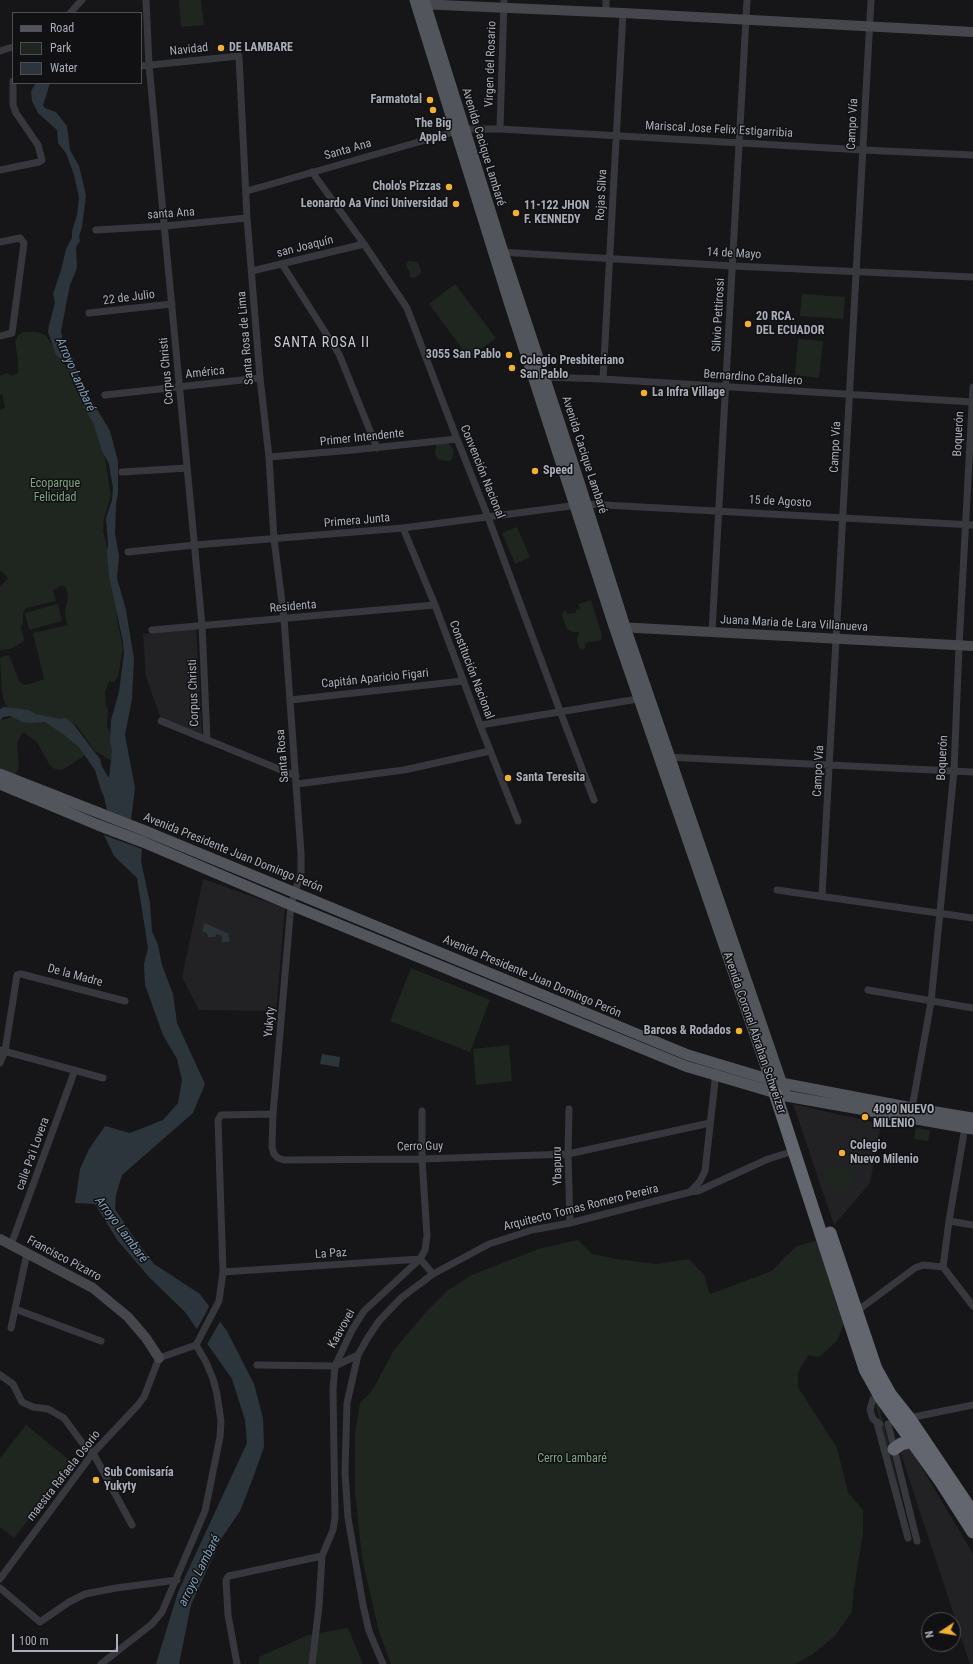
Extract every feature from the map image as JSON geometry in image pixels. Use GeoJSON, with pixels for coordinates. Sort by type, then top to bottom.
{"type":"FeatureCollection","features":[{"type":"Feature","properties":{"kind":"highway","name":"Avenida Coronel Abrahan Schweizer"},"geometry":{"type":"LineString","coordinates":[[781,1091],[794,1151],[870,1369]]}},
{"type":"Feature","properties":{"kind":"highway","name":"Avenida Coronel Abrahan Schweizer"},"geometry":{"type":"LineString","coordinates":[[781,1091],[857,1311],[870,1369]]}},
{"type":"Feature","properties":{"kind":"highway"},"geometry":{"type":"LineString","coordinates":[[870,1369],[891,1421],[913,1441],[973,1532]]}},
{"type":"Feature","properties":{"kind":"highway"},"geometry":{"type":"LineString","coordinates":[[870,1369],[876,1376],[892,1405],[891,1421]]}},
{"type":"Feature","properties":{"kind":"highway"},"geometry":{"type":"LineString","coordinates":[[870,1369],[909,1418],[972,1508]]}},
{"type":"Feature","properties":{"kind":"highway"},"geometry":{"type":"LineString","coordinates":[[880,1396],[885,1397],[926,1451],[931,1456],[936,1458]]}},
{"type":"Feature","properties":{"kind":"highway"},"geometry":{"type":"LineString","coordinates":[[894,1449],[901,1444],[913,1441]]}},
{"type":"Feature","properties":{"kind":"main road","name":"Avenida Cacique Lambaré"},"geometry":{"type":"LineString","coordinates":[[420,2],[498,252],[532,377],[574,504],[619,627],[663,757]]}},
{"type":"Feature","properties":{"kind":"main road","name":"Avenida Cacique Lambaré"},"geometry":{"type":"LineString","coordinates":[[498,252],[545,377],[586,504],[638,699]]}},
{"type":"Feature","properties":{"kind":"main road","name":"Avenida Coronel Abrahan Schweizer"},"geometry":{"type":"LineString","coordinates":[[638,699],[663,757],[781,1091]]}},
{"type":"Feature","properties":{"kind":"main road","name":"Avenida Coronel Abrahan Schweizer"},"geometry":{"type":"LineString","coordinates":[[663,757],[770,1080],[781,1091]]}},
{"type":"Feature","properties":{"kind":"main road","name":"Avenida Presidente Juan Domingo Perón"},"geometry":{"type":"LineString","coordinates":[[0,774],[144,830],[296,892],[624,1035],[685,1066],[781,1091],[894,1115],[969,1128]]}},
{"type":"Feature","properties":{"kind":"main road","name":"Avenida Presidente Juan Domingo Perón"},"geometry":{"type":"LineString","coordinates":[[0,784],[143,842],[291,905],[624,1035],[770,1080]]}},
{"type":"Feature","properties":{"kind":"main road"},"geometry":{"type":"LineString","coordinates":[[748,1072],[755,1070],[758,1065],[760,1060],[760,1050]]}},
{"type":"Feature","properties":{"kind":"main road","name":"Avenida Presidente Juan Domingo Perón"},"geometry":{"type":"LineString","coordinates":[[781,1091],[912,1108],[973,1118]]}},
{"type":"Feature","properties":{"kind":"street"},"geometry":{"type":"LineString","coordinates":[[71,12],[82,0]]}},
{"type":"Feature","properties":{"kind":"street","name":"Corpus Christi"},"geometry":{"type":"LineString","coordinates":[[146,0],[149,65],[202,625],[207,740]]}},
{"type":"Feature","properties":{"kind":"street"},"geometry":{"type":"LineString","coordinates":[[606,0],[606,12]]}},
{"type":"Feature","properties":{"kind":"street","name":"Silvio Pettirossi"},"geometry":{"type":"LineString","coordinates":[[712,632],[720,510],[747,0]]}},
{"type":"Feature","properties":{"kind":"street","name":"Campo Vía"},"geometry":{"type":"LineString","coordinates":[[822,896],[871,0]]}},
{"type":"Feature","properties":{"kind":"street"},"geometry":{"type":"LineString","coordinates":[[420,2],[504,4],[622,13],[973,32]]}},
{"type":"Feature","properties":{"kind":"street","name":"Virgen del Rosario"},"geometry":{"type":"LineString","coordinates":[[500,129],[504,4]]}},
{"type":"Feature","properties":{"kind":"street","name":"Rojas Silva"},"geometry":{"type":"LineString","coordinates":[[603,379],[622,13]]}},
{"type":"Feature","properties":{"kind":"street"},"geometry":{"type":"LineString","coordinates":[[0,50],[12,47]]}},
{"type":"Feature","properties":{"kind":"street","name":"Navidad"},"geometry":{"type":"LineString","coordinates":[[142,66],[239,56]]}},
{"type":"Feature","properties":{"kind":"street","name":"Santa Rosa de Lima"},"geometry":{"type":"LineString","coordinates":[[239,56],[247,218],[260,378],[269,457],[274,539],[284,618]]}},
{"type":"Feature","properties":{"kind":"street"},"geometry":{"type":"LineString","coordinates":[[0,170],[39,162],[42,160],[38,145],[16,113],[13,105],[13,84]]}},
{"type":"Feature","properties":{"kind":"street","name":"Mariscal Jose Felix Estigarribia"},"geometry":{"type":"LineString","coordinates":[[459,130],[500,129],[973,155]]}},
{"type":"Feature","properties":{"kind":"street","name":"Santa Ana"},"geometry":{"type":"LineString","coordinates":[[246,191],[459,130]]}},
{"type":"Feature","properties":{"kind":"street","name":"Convención Nacional"},"geometry":{"type":"LineString","coordinates":[[312,172],[364,244],[407,308],[456,439],[488,517],[594,800]]}},
{"type":"Feature","properties":{"kind":"street","name":"santa Ana"},"geometry":{"type":"LineString","coordinates":[[96,230],[165,226],[247,218]]}},
{"type":"Feature","properties":{"kind":"street"},"geometry":{"type":"LineString","coordinates":[[0,242],[20,238],[24,243],[12,333],[0,336]]}},
{"type":"Feature","properties":{"kind":"street","name":"san Joaquín"},"geometry":{"type":"LineString","coordinates":[[252,271],[364,244]]}},
{"type":"Feature","properties":{"kind":"street","name":"14 de Mayo"},"geometry":{"type":"LineString","coordinates":[[498,252],[733,266],[973,277]]}},
{"type":"Feature","properties":{"kind":"street"},"geometry":{"type":"LineString","coordinates":[[282,264],[339,354],[377,448]]}},
{"type":"Feature","properties":{"kind":"street","name":"22 de Julio"},"geometry":{"type":"LineString","coordinates":[[89,313],[172,304]]}},
{"type":"Feature","properties":{"kind":"street","name":"Bernardino Caballero"},"geometry":{"type":"LineString","coordinates":[[532,377],[603,379],[973,402]]}},
{"type":"Feature","properties":{"kind":"street","name":"América"},"geometry":{"type":"LineString","coordinates":[[105,395],[260,378]]}},
{"type":"Feature","properties":{"kind":"street","name":"Boquerón"},"geometry":{"type":"LineString","coordinates":[[912,1108],[932,1002],[954,771],[959,646],[969,525],[973,387]]}},
{"type":"Feature","properties":{"kind":"street","name":"Primer Intendente"},"geometry":{"type":"LineString","coordinates":[[269,457],[377,448],[456,439]]}},
{"type":"Feature","properties":{"kind":"street"},"geometry":{"type":"LineString","coordinates":[[122,472],[187,468]]}},
{"type":"Feature","properties":{"kind":"street","name":"Primera Junta"},"geometry":{"type":"LineString","coordinates":[[128,552],[403,528],[574,504],[586,504]]}},
{"type":"Feature","properties":{"kind":"street","name":"15 de Agosto"},"geometry":{"type":"LineString","coordinates":[[586,504],[720,510],[969,525]]}},
{"type":"Feature","properties":{"kind":"street","name":"Constitución Nacional"},"geometry":{"type":"LineString","coordinates":[[403,528],[435,606],[518,821]]}},
{"type":"Feature","properties":{"kind":"street","name":"Residenta"},"geometry":{"type":"LineString","coordinates":[[152,630],[435,606]]}},
{"type":"Feature","properties":{"kind":"street","name":"Santa Rosa"},"geometry":{"type":"LineString","coordinates":[[284,618],[301,853],[301,873],[296,892]]}},
{"type":"Feature","properties":{"kind":"street","name":"Juana Maria de Lara Villanueva"},"geometry":{"type":"LineString","coordinates":[[619,627],[837,640],[973,646]]}},
{"type":"Feature","properties":{"kind":"street","name":"Capitán Aparicio Figari"},"geometry":{"type":"LineString","coordinates":[[290,700],[463,681]]}},
{"type":"Feature","properties":{"kind":"street"},"geometry":{"type":"LineString","coordinates":[[480,725],[638,699]]}},
{"type":"Feature","properties":{"kind":"street"},"geometry":{"type":"LineString","coordinates":[[161,721],[296,776]]}},
{"type":"Feature","properties":{"kind":"street"},"geometry":{"type":"LineString","coordinates":[[297,784],[404,770],[490,751]]}},
{"type":"Feature","properties":{"kind":"street"},"geometry":{"type":"LineString","coordinates":[[663,757],[973,772]]}},
{"type":"Feature","properties":{"kind":"street"},"geometry":{"type":"LineString","coordinates":[[777,890],[973,918]]}},
{"type":"Feature","properties":{"kind":"street","name":"Yukyty"},"geometry":{"type":"LineString","coordinates":[[274,1154],[272,1147],[272,1114],[291,905],[296,892]]}},
{"type":"Feature","properties":{"kind":"street","name":"De la Madre"},"geometry":{"type":"LineString","coordinates":[[2,1051],[16,976],[19,974],[125,1001]]}},
{"type":"Feature","properties":{"kind":"street"},"geometry":{"type":"LineString","coordinates":[[868,990],[973,1008]]}},
{"type":"Feature","properties":{"kind":"street"},"geometry":{"type":"LineString","coordinates":[[0,1063],[2,1051],[103,1078]]}},
{"type":"Feature","properties":{"kind":"street"},"geometry":{"type":"LineString","coordinates":[[690,1192],[700,1182],[705,1170],[716,1064]]}},
{"type":"Feature","properties":{"kind":"street","name":"calle Pa'i Lovera"},"geometry":{"type":"LineString","coordinates":[[11,1245],[75,1070]]}},
{"type":"Feature","properties":{"kind":"street"},"geometry":{"type":"LineString","coordinates":[[894,1115],[905,1113],[912,1108]]}},
{"type":"Feature","properties":{"kind":"street","name":"Ybapuru"},"geometry":{"type":"LineString","coordinates":[[569,1109],[568,1154],[570,1223]]}},
{"type":"Feature","properties":{"kind":"street"},"geometry":{"type":"LineString","coordinates":[[422,1111],[422,1158],[426,1236],[424,1250],[420,1259],[433,1274]]}},
{"type":"Feature","properties":{"kind":"street"},"geometry":{"type":"LineString","coordinates":[[159,1358],[197,1343],[219,1301],[223,1272],[218,1120],[221,1115],[272,1114]]}},
{"type":"Feature","properties":{"kind":"street","name":"Cerro Guy"},"geometry":{"type":"LineString","coordinates":[[274,1154],[278,1158],[284,1160],[568,1154],[710,1123]]}},
{"type":"Feature","properties":{"kind":"street"},"geometry":{"type":"LineString","coordinates":[[969,1128],[949,1221],[943,1267],[973,1306]]}},
{"type":"Feature","properties":{"kind":"street","name":"Arquitecto Tomas Romero Pereira"},"geometry":{"type":"LineString","coordinates":[[383,1664],[369,1631],[364,1614],[346,1495],[345,1472],[347,1403],[358,1354],[385,1314],[401,1298],[433,1274],[499,1240],[532,1230],[570,1223],[698,1191],[768,1159],[794,1151]]}},
{"type":"Feature","properties":{"kind":"street"},"geometry":{"type":"LineString","coordinates":[[949,1221],[973,1225]]}},
{"type":"Feature","properties":{"kind":"street","name":"Francisco Pizarro"},"geometry":{"type":"LineString","coordinates":[[0,1239],[93,1288],[128,1317],[146,1338],[159,1358]]}},
{"type":"Feature","properties":{"kind":"street"},"geometry":{"type":"LineString","coordinates":[[10,1328],[27,1253]]}},
{"type":"Feature","properties":{"kind":"street","name":"La Paz"},"geometry":{"type":"LineString","coordinates":[[223,1272],[420,1259]]}},
{"type":"Feature","properties":{"kind":"street","name":"Kaavovei"},"geometry":{"type":"LineString","coordinates":[[312,1664],[319,1606],[322,1556],[333,1530],[335,1517],[333,1389],[335,1366],[352,1330],[364,1311],[420,1259]]}},
{"type":"Feature","properties":{"kind":"street"},"geometry":{"type":"LineString","coordinates":[[857,1311],[915,1268],[923,1265],[943,1267]]}},
{"type":"Feature","properties":{"kind":"street"},"geometry":{"type":"LineString","coordinates":[[15,1309],[101,1341]]}},
{"type":"Feature","properties":{"kind":"street"},"geometry":{"type":"LineString","coordinates":[[101,1664],[157,1619],[162,1612],[177,1580],[205,1511],[220,1437],[221,1421],[213,1379],[197,1343]]}},
{"type":"Feature","properties":{"kind":"street"},"geometry":{"type":"LineString","coordinates":[[257,1365],[335,1366],[358,1354]]}},
{"type":"Feature","properties":{"kind":"street","name":"maestra Rafaela Osorio"},"geometry":{"type":"LineString","coordinates":[[0,1579],[93,1453],[144,1397],[159,1358]]}},
{"type":"Feature","properties":{"kind":"street"},"geometry":{"type":"LineString","coordinates":[[0,1375],[13,1384],[22,1402],[34,1407],[48,1409],[60,1415],[83,1444],[93,1453],[132,1525]]}},
{"type":"Feature","properties":{"kind":"street"},"geometry":{"type":"LineString","coordinates":[[880,1396],[873,1399],[870,1407],[872,1416],[877,1423],[908,1538]]}},
{"type":"Feature","properties":{"kind":"street"},"geometry":{"type":"LineString","coordinates":[[909,1418],[973,1405]]}},
{"type":"Feature","properties":{"kind":"street"},"geometry":{"type":"LineString","coordinates":[[877,1423],[891,1421],[894,1449],[918,1541]]}},
{"type":"Feature","properties":{"kind":"street"},"geometry":{"type":"LineString","coordinates":[[237,1664],[228,1615],[227,1578],[229,1576],[322,1556]]}},
{"type":"Feature","properties":{"kind":"street"},"geometry":{"type":"LineString","coordinates":[[0,1588],[40,1622],[69,1602],[85,1594],[116,1588],[177,1580]]}},
{"type":"Feature","properties":{"kind":"shaded area"},"geometry":{"type":"Polygon","coordinates":[[[196,628],[202,734],[161,719],[146,677],[143,634],[196,628]]]}},
{"type":"Feature","properties":{"kind":"shaded area"},"geometry":{"type":"Polygon","coordinates":[[[203,879],[285,908],[276,1011],[199,1010],[182,977],[203,879]]]}},
{"type":"Feature","properties":{"kind":"shaded area","name":"Colegio Nuevo Milenio"},"geometry":{"type":"Polygon","coordinates":[[[793,1104],[881,1124],[870,1183],[834,1225],[793,1104]]]}},
{"type":"Feature","properties":{"kind":"shaded area"},"geometry":{"type":"Polygon","coordinates":[[[908,1444],[973,1554],[973,1664],[970,1664],[961,1637],[961,1612],[953,1612],[899,1448],[908,1444]]]}},
{"type":"Feature","properties":{"kind":"green space"},"geometry":{"type":"Polygon","coordinates":[[[179,0],[201,0],[204,25],[181,27],[179,0]]]}},
{"type":"Feature","properties":{"kind":"green space"},"geometry":{"type":"Polygon","coordinates":[[[408,261],[417,262],[420,267],[421,272],[414,278],[410,277],[410,272],[406,266],[408,261]]]}},
{"type":"Feature","properties":{"kind":"green space"},"geometry":{"type":"Polygon","coordinates":[[[455,284],[496,338],[469,358],[429,304],[455,284]]]}},
{"type":"Feature","properties":{"kind":"green space"},"geometry":{"type":"Polygon","coordinates":[[[802,294],[845,297],[843,319],[800,316],[802,294]]]}},
{"type":"Feature","properties":{"kind":"green space","name":"Ecoparque Felicidad"},"geometry":{"type":"Polygon","coordinates":[[[23,332],[41,333],[46,336],[60,356],[62,363],[71,369],[93,419],[104,452],[111,496],[104,519],[103,532],[108,549],[115,589],[117,620],[123,647],[118,677],[114,682],[109,681],[105,692],[108,710],[107,727],[115,743],[115,755],[110,760],[95,751],[76,725],[71,723],[84,749],[84,756],[64,769],[59,770],[53,768],[49,764],[37,742],[23,732],[17,743],[19,767],[14,777],[0,773],[0,720],[13,717],[4,701],[2,692],[0,657],[8,655],[10,657],[19,681],[24,685],[44,679],[33,633],[68,625],[65,612],[68,597],[66,588],[62,585],[53,590],[56,601],[26,608],[23,613],[21,628],[24,639],[23,642],[10,649],[0,650],[0,587],[8,578],[1,571],[0,572],[0,410],[5,408],[2,394],[0,395],[0,376],[7,373],[12,376],[18,373],[15,341],[18,335],[23,332]]]}},
{"type":"Feature","properties":{"kind":"green space"},"geometry":{"type":"Polygon","coordinates":[[[798,339],[823,341],[819,378],[795,375],[798,339]]]}},
{"type":"Feature","properties":{"kind":"green space"},"geometry":{"type":"Polygon","coordinates":[[[447,442],[454,450],[452,459],[449,461],[439,460],[435,451],[437,444],[447,442]]]}},
{"type":"Feature","properties":{"kind":"green space"},"geometry":{"type":"Polygon","coordinates":[[[517,527],[530,557],[515,564],[502,533],[517,527]]]}},
{"type":"Feature","properties":{"kind":"green space"},"geometry":{"type":"Polygon","coordinates":[[[591,600],[602,635],[601,640],[585,643],[586,648],[582,649],[579,648],[577,640],[579,632],[573,632],[567,629],[562,616],[564,611],[566,611],[567,614],[576,613],[576,610],[580,609],[578,604],[591,600]]]}},
{"type":"Feature","properties":{"kind":"green space"},"geometry":{"type":"Polygon","coordinates":[[[58,604],[62,621],[29,630],[25,613],[58,604]]]}},
{"type":"Feature","properties":{"kind":"green space"},"geometry":{"type":"Polygon","coordinates":[[[411,968],[490,1000],[470,1052],[390,1021],[411,968]]]}},
{"type":"Feature","properties":{"kind":"green space"},"geometry":{"type":"Polygon","coordinates":[[[509,1045],[512,1081],[476,1085],[473,1049],[509,1045]]]}},
{"type":"Feature","properties":{"kind":"green space"},"geometry":{"type":"Polygon","coordinates":[[[916,1128],[930,1130],[928,1141],[914,1139],[916,1128]]]}},
{"type":"Feature","properties":{"kind":"green space"},"geometry":{"type":"Polygon","coordinates":[[[835,1163],[855,1180],[842,1195],[822,1177],[835,1163]]]}},
{"type":"Feature","properties":{"kind":"green space","name":"Cerro Lambaré"},"geometry":{"type":"Polygon","coordinates":[[[578,1240],[592,1254],[616,1259],[656,1264],[689,1259],[704,1275],[710,1294],[772,1271],[797,1246],[816,1241],[825,1255],[846,1319],[837,1341],[819,1357],[808,1355],[798,1373],[798,1387],[837,1448],[848,1492],[863,1510],[863,1533],[854,1588],[852,1612],[834,1637],[813,1654],[795,1664],[391,1664],[379,1632],[362,1558],[355,1491],[355,1433],[360,1403],[372,1391],[394,1350],[426,1312],[448,1290],[472,1275],[538,1249],[578,1240]]]}},
{"type":"Feature","properties":{"kind":"green space"},"geometry":{"type":"Polygon","coordinates":[[[875,1389],[908,1525],[906,1525],[872,1390],[875,1389]]]}},
{"type":"Feature","properties":{"kind":"green space"},"geometry":{"type":"Polygon","coordinates":[[[26,1425],[73,1463],[14,1538],[0,1527],[0,1458],[26,1425]]]}},
{"type":"Feature","properties":{"kind":"green space"},"geometry":{"type":"Polygon","coordinates":[[[348,1628],[363,1664],[259,1664],[259,1657],[308,1635],[348,1628]]]}},
{"type":"Feature","properties":{"kind":"water","name":"Arroyo Lambaré"},"geometry":{"type":"Polygon","coordinates":[[[35,84],[50,84],[43,105],[45,108],[56,112],[67,126],[70,150],[79,166],[86,195],[82,227],[79,236],[80,241],[76,247],[77,268],[70,285],[61,331],[63,342],[74,359],[75,367],[84,387],[110,431],[118,461],[118,493],[115,533],[119,556],[117,578],[126,610],[134,659],[132,699],[125,735],[135,788],[131,820],[107,810],[95,770],[79,747],[63,734],[45,722],[22,722],[10,716],[3,717],[0,721],[0,709],[4,707],[28,710],[36,714],[60,719],[66,718],[74,725],[100,759],[102,767],[109,778],[112,750],[110,743],[111,720],[119,692],[124,653],[109,575],[107,553],[108,545],[106,518],[112,500],[113,488],[109,464],[102,451],[93,422],[84,408],[67,364],[56,355],[48,332],[55,303],[53,294],[66,249],[72,238],[72,231],[77,215],[79,198],[74,175],[66,153],[58,143],[57,130],[38,113],[32,101],[31,91],[35,84]]]}},
{"type":"Feature","properties":{"kind":"water"},"geometry":{"type":"Polygon","coordinates":[[[104,835],[142,849],[141,861],[150,903],[152,931],[158,945],[162,965],[173,994],[177,1023],[205,1084],[193,1113],[122,1175],[116,1195],[115,1209],[154,1264],[200,1294],[227,1331],[254,1384],[263,1418],[264,1447],[240,1511],[221,1539],[191,1605],[179,1664],[156,1664],[178,1592],[247,1443],[245,1420],[232,1379],[185,1312],[149,1277],[118,1241],[95,1204],[75,1203],[80,1169],[89,1149],[105,1126],[130,1133],[163,1120],[178,1103],[182,1080],[177,1059],[163,1035],[145,985],[144,964],[148,948],[137,878],[114,856],[104,835]]]}},
{"type":"Feature","properties":{"kind":"water"},"geometry":{"type":"Polygon","coordinates":[[[205,923],[229,934],[229,942],[222,942],[222,936],[216,934],[215,937],[208,937],[207,933],[202,931],[205,923]]]}},
{"type":"Feature","properties":{"kind":"water"},"geometry":{"type":"Polygon","coordinates":[[[322,1054],[340,1057],[339,1067],[320,1064],[322,1054]]]}},
{"type":"Feature","properties":{"kind":"pier"},"geometry":{"type":"Polygon","coordinates":[[[210,1305],[221,1320],[206,1346],[196,1331],[210,1305]]]}},
{"type":"Feature","properties":{"kind":"place","name":"DE LAMBARE"},"geometry":{"type":"Point","coordinates":[221,48]}},
{"type":"Feature","properties":{"kind":"place","name":"Farmatotal"},"geometry":{"type":"Point","coordinates":[430,100]}},
{"type":"Feature","properties":{"kind":"place","name":"The Big Apple"},"geometry":{"type":"Point","coordinates":[433,110]}},
{"type":"Feature","properties":{"kind":"place","name":"Cholo's Pizzas"},"geometry":{"type":"Point","coordinates":[449,187]}},
{"type":"Feature","properties":{"kind":"place","name":"Leonardo Aa Vinci Universidad"},"geometry":{"type":"Point","coordinates":[456,204]}},
{"type":"Feature","properties":{"kind":"place","name":"11-122 JHON F. KENNEDY"},"geometry":{"type":"Point","coordinates":[516,213]}},
{"type":"Feature","properties":{"kind":"place","name":"20 RCA. DEL ECUADOR"},"geometry":{"type":"Point","coordinates":[748,324]}},
{"type":"Feature","properties":{"kind":"place","name":"3055 San Pablo"},"geometry":{"type":"Point","coordinates":[509,355]}},
{"type":"Feature","properties":{"kind":"place","name":"Colegio Presbiteriano San Pablo"},"geometry":{"type":"Point","coordinates":[512,368]}},
{"type":"Feature","properties":{"kind":"place","name":"La Infra Village"},"geometry":{"type":"Point","coordinates":[644,393]}},
{"type":"Feature","properties":{"kind":"place","name":"Speed"},"geometry":{"type":"Point","coordinates":[535,471]}},
{"type":"Feature","properties":{"kind":"place","name":"Santa Teresita"},"geometry":{"type":"Point","coordinates":[508,778]}},
{"type":"Feature","properties":{"kind":"place","name":"Barcos & Rodados"},"geometry":{"type":"Point","coordinates":[739,1031]}},
{"type":"Feature","properties":{"kind":"place","name":"4090 NUEVO MILENIO"},"geometry":{"type":"Point","coordinates":[865,1117]}},
{"type":"Feature","properties":{"kind":"place","name":"Colegio Nuevo Milenio"},"geometry":{"type":"Point","coordinates":[842,1153]}},
{"type":"Feature","properties":{"kind":"place","name":"Sub Comisaría Yukyty"},"geometry":{"type":"Point","coordinates":[96,1480]}},
{"type":"Feature","properties":{"kind":"district","name":"SANTA ROSA II"},"geometry":{"type":"Point","coordinates":[322,343]}},
{"type":"Feature","properties":{"kind":"water label","name":"arroyo Lambaré"},"geometry":{"type":"Point","coordinates":[200,1571]}}]}
